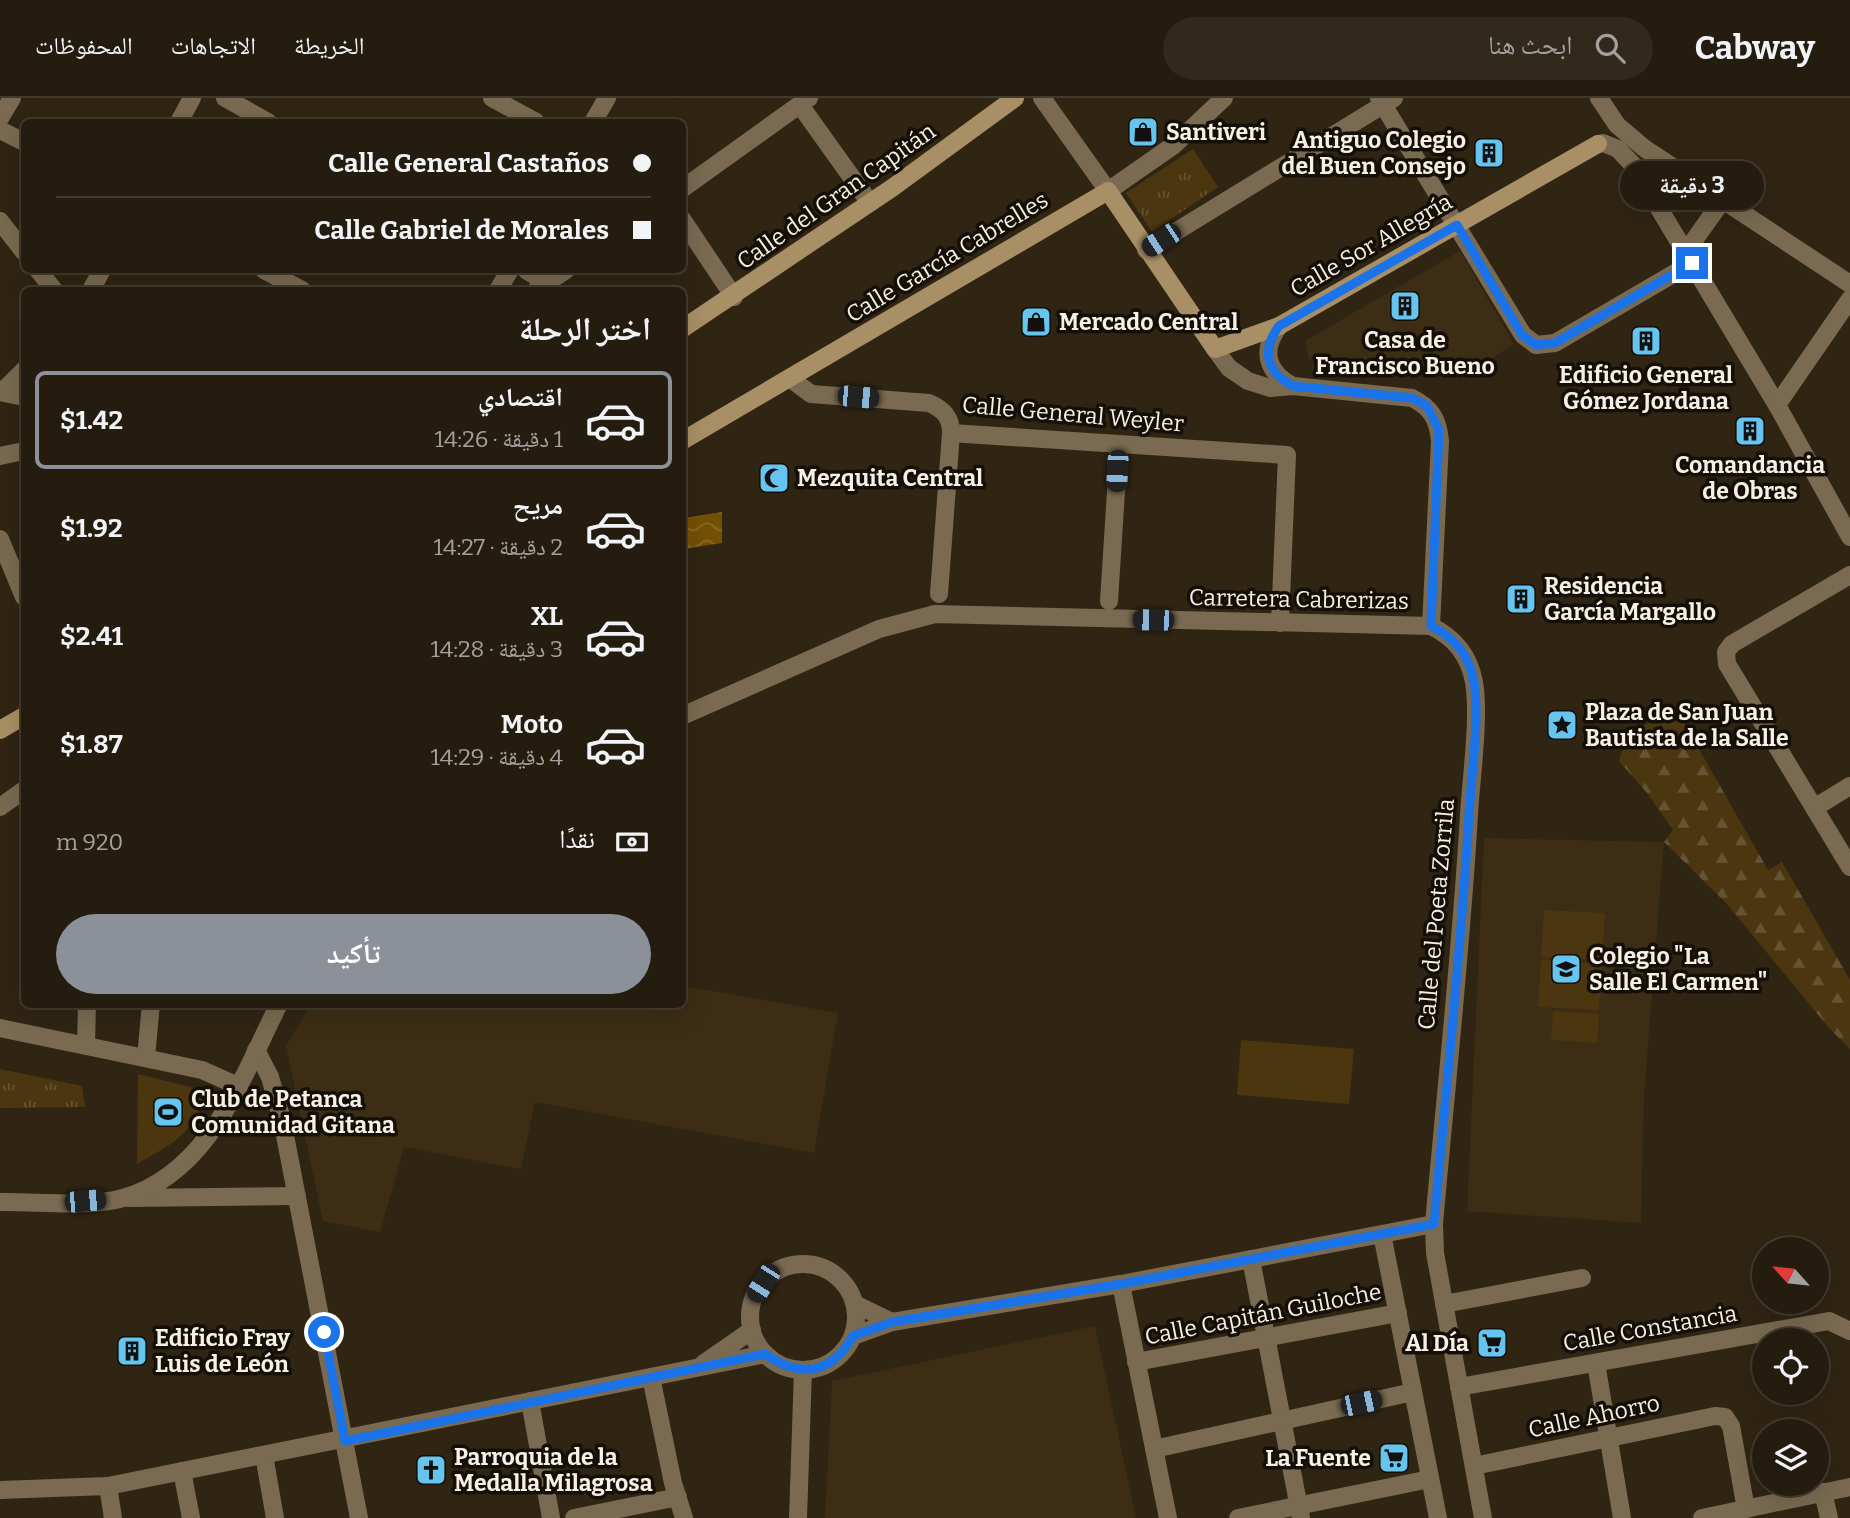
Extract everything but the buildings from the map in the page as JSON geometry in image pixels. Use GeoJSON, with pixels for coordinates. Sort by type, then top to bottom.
{"type":"FeatureCollection","features":[{"type":"Feature","properties":{"kind":"main road","name":"Calle del Gran Capitán"},"geometry":{"type":"LineString","coordinates":[[686,327],[734,297],[870,203],[1015,98]]}},
{"type":"Feature","properties":{"kind":"main road","name":"Calle Sor Allegría"},"geometry":{"type":"LineString","coordinates":[[1215,349],[1279,326],[1598,144]]}},
{"type":"Feature","properties":{"kind":"main road"},"geometry":{"type":"LineString","coordinates":[[1108,191],[1215,349]]}},
{"type":"Feature","properties":{"kind":"main road","name":"Calle García Cabrelles"},"geometry":{"type":"LineString","coordinates":[[686,439],[1108,191]]}},
{"type":"Feature","properties":{"kind":"main road"},"geometry":{"type":"LineString","coordinates":[[0,730],[21,718]]}},
{"type":"Feature","properties":{"kind":"street"},"geometry":{"type":"LineString","coordinates":[[0,118],[12,98]]}},
{"type":"Feature","properties":{"kind":"street"},"geometry":{"type":"LineString","coordinates":[[181,119],[192,98]]}},
{"type":"Feature","properties":{"kind":"street"},"geometry":{"type":"LineString","coordinates":[[225,98],[263,119]]}},
{"type":"Feature","properties":{"kind":"street"},"geometry":{"type":"LineString","coordinates":[[492,98],[530,119]]}},
{"type":"Feature","properties":{"kind":"street"},"geometry":{"type":"LineString","coordinates":[[595,119],[607,98]]}},
{"type":"Feature","properties":{"kind":"street"},"geometry":{"type":"LineString","coordinates":[[1042,98],[1108,191]]}},
{"type":"Feature","properties":{"kind":"street","name":"Calle García Cabrelles"},"geometry":{"type":"LineString","coordinates":[[1108,191],[1174,145],[1224,98]]}},
{"type":"Feature","properties":{"kind":"street"},"geometry":{"type":"LineString","coordinates":[[1146,250],[1385,100],[1522,335],[1536,345],[1555,343],[1688,258],[1722,201]]}},
{"type":"Feature","properties":{"kind":"street"},"geometry":{"type":"LineString","coordinates":[[686,186],[804,101],[870,203]]}},
{"type":"Feature","properties":{"kind":"street"},"geometry":{"type":"LineString","coordinates":[[1603,105],[1644,148],[1850,284]]}},
{"type":"Feature","properties":{"kind":"street"},"geometry":{"type":"LineString","coordinates":[[0,130],[21,140]]}},
{"type":"Feature","properties":{"kind":"street"},"geometry":{"type":"LineString","coordinates":[[1598,144],[1610,145],[1625,155],[1777,405],[1850,537]]}},
{"type":"Feature","properties":{"kind":"street"},"geometry":{"type":"LineString","coordinates":[[0,221],[21,248]]}},
{"type":"Feature","properties":{"kind":"street"},"geometry":{"type":"LineString","coordinates":[[686,225],[734,297]]}},
{"type":"Feature","properties":{"kind":"street"},"geometry":{"type":"LineString","coordinates":[[40,273],[52,287]]}},
{"type":"Feature","properties":{"kind":"street"},"geometry":{"type":"LineString","coordinates":[[270,273],[296,287]]}},
{"type":"Feature","properties":{"kind":"street"},"geometry":{"type":"LineString","coordinates":[[529,273],[542,286],[562,273]]}},
{"type":"Feature","properties":{"kind":"street"},"geometry":{"type":"LineString","coordinates":[[1777,405],[1850,299]]}},
{"type":"Feature","properties":{"kind":"street","name":"Calle Sor Allegría"},"geometry":{"type":"LineString","coordinates":[[1279,326],[1270,338],[1267,353],[1270,368],[1280,379],[1293,386]]}},
{"type":"Feature","properties":{"kind":"street"},"geometry":{"type":"LineString","coordinates":[[1215,349],[1229,368],[1248,382],[1270,388],[1293,386],[1412,398],[1427,406],[1437,422],[1440,441],[1431,626]]}},
{"type":"Feature","properties":{"kind":"street"},"geometry":{"type":"LineString","coordinates":[[1,392],[21,373]]}},
{"type":"Feature","properties":{"kind":"street","name":"Calle General Weyler"},"geometry":{"type":"LineString","coordinates":[[791,379],[811,394],[929,403],[941,408],[948,417],[951,433],[1287,455],[1280,622]]}},
{"type":"Feature","properties":{"kind":"street"},"geometry":{"type":"LineString","coordinates":[[1,392],[21,396]]}},
{"type":"Feature","properties":{"kind":"street"},"geometry":{"type":"LineString","coordinates":[[939,594],[951,433]]}},
{"type":"Feature","properties":{"kind":"street"},"geometry":{"type":"LineString","coordinates":[[1109,601],[1119,445]]}},
{"type":"Feature","properties":{"kind":"street"},"geometry":{"type":"LineString","coordinates":[[0,456],[21,452]]}},
{"type":"Feature","properties":{"kind":"street"},"geometry":{"type":"LineString","coordinates":[[0,539],[21,590]]}},
{"type":"Feature","properties":{"kind":"street"},"geometry":{"type":"LineString","coordinates":[[1850,575],[1732,644],[1726,652],[1727,664],[1850,867]]}},
{"type":"Feature","properties":{"kind":"street","name":"Carretera Cabrerizas"},"geometry":{"type":"LineString","coordinates":[[686,714],[879,629],[919,617],[955,614],[1431,626]]}},
{"type":"Feature","properties":{"kind":"street","name":"Calle del Poeta Zorrila"},"geometry":{"type":"LineString","coordinates":[[1431,626],[1449,635],[1465,655],[1474,684],[1467,850],[1434,1224],[1435,1253],[1483,1518]]}},
{"type":"Feature","properties":{"kind":"street"},"geometry":{"type":"LineString","coordinates":[[1814,808],[1850,786]]}},
{"type":"Feature","properties":{"kind":"street"},"geometry":{"type":"LineString","coordinates":[[0,807],[21,792]]}},
{"type":"Feature","properties":{"kind":"street"},"geometry":{"type":"LineString","coordinates":[[86,1045],[87,1008]]}},
{"type":"Feature","properties":{"kind":"street"},"geometry":{"type":"LineString","coordinates":[[146,1057],[151,1008]]}},
{"type":"Feature","properties":{"kind":"street"},"geometry":{"type":"LineString","coordinates":[[122,1198],[155,1183],[190,1157],[218,1123],[277,1008]]}},
{"type":"Feature","properties":{"kind":"street"},"geometry":{"type":"LineString","coordinates":[[0,1028],[201,1070],[238,1086]]}},
{"type":"Feature","properties":{"kind":"street"},"geometry":{"type":"LineString","coordinates":[[256,1050],[277,1097],[359,1518]]}},
{"type":"Feature","properties":{"kind":"street"},"geometry":{"type":"LineString","coordinates":[[0,1202],[297,1196]]}},
{"type":"Feature","properties":{"kind":"street"},"geometry":{"type":"LineString","coordinates":[[853,1336],[892,1322],[1121,1284],[1434,1224]]}},
{"type":"Feature","properties":{"kind":"street"},"geometry":{"type":"LineString","coordinates":[[1382,1234],[1438,1518]]}},
{"type":"Feature","properties":{"kind":"street"},"geometry":{"type":"LineString","coordinates":[[1251,1259],[1300,1512]]}},
{"type":"Feature","properties":{"kind":"street"},"geometry":{"type":"LineString","coordinates":[[790,1266],[815,1266],[837,1276],[848,1289],[855,1304],[853,1336],[845,1350],[833,1361],[803,1370],[782,1366],[765,1354],[752,1330],[750,1313],[754,1297],[769,1278],[790,1266]]}},
{"type":"Feature","properties":{"kind":"street"},"geometry":{"type":"LineString","coordinates":[[1444,1304],[1582,1278]]}},
{"type":"Feature","properties":{"kind":"street"},"geometry":{"type":"LineString","coordinates":[[1121,1284],[1168,1518]]}},
{"type":"Feature","properties":{"kind":"street"},"geometry":{"type":"LineString","coordinates":[[855,1304],[892,1322]]}},
{"type":"Feature","properties":{"kind":"street","name":"Calle Capitán Guiloche"},"geometry":{"type":"LineString","coordinates":[[1136,1362],[1398,1313]]}},
{"type":"Feature","properties":{"kind":"street","name":"Calle Constancia"},"geometry":{"type":"LineString","coordinates":[[1459,1387],[1829,1321],[1849,1330]]}},
{"type":"Feature","properties":{"kind":"street"},"geometry":{"type":"LineString","coordinates":[[699,1367],[752,1330]]}},
{"type":"Feature","properties":{"kind":"street"},"geometry":{"type":"LineString","coordinates":[[0,1490],[108,1486],[345,1441],[765,1354]]}},
{"type":"Feature","properties":{"kind":"street"},"geometry":{"type":"LineString","coordinates":[[1596,1363],[1622,1518]]}},
{"type":"Feature","properties":{"kind":"street"},"geometry":{"type":"LineString","coordinates":[[798,1518],[803,1370]]}},
{"type":"Feature","properties":{"kind":"street"},"geometry":{"type":"LineString","coordinates":[[651,1377],[684,1518]]}},
{"type":"Feature","properties":{"kind":"street"},"geometry":{"type":"LineString","coordinates":[[1154,1449],[1413,1392]]}},
{"type":"Feature","properties":{"kind":"street"},"geometry":{"type":"LineString","coordinates":[[530,1401],[551,1518]]}},
{"type":"Feature","properties":{"kind":"street","name":"Calle Ahorro"},"geometry":{"type":"LineString","coordinates":[[1474,1466],[1715,1416],[1725,1417],[1731,1426],[1746,1509]]}},
{"type":"Feature","properties":{"kind":"street"},"geometry":{"type":"LineString","coordinates":[[264,1455],[275,1518]]}},
{"type":"Feature","properties":{"kind":"street"},"geometry":{"type":"LineString","coordinates":[[182,1471],[191,1518]]}},
{"type":"Feature","properties":{"kind":"street"},"geometry":{"type":"LineString","coordinates":[[1238,1518],[1300,1512],[1430,1479]]}},
{"type":"Feature","properties":{"kind":"street"},"geometry":{"type":"LineString","coordinates":[[108,1486],[113,1518]]}},
{"type":"Feature","properties":{"kind":"street"},"geometry":{"type":"LineString","coordinates":[[1829,1491],[1850,1487]]}},
{"type":"Feature","properties":{"kind":"street"},"geometry":{"type":"LineString","coordinates":[[1702,1518],[1805,1496]]}},
{"type":"Feature","properties":{"kind":"street"},"geometry":{"type":"LineString","coordinates":[[1824,1496],[1829,1518]]}},
{"type":"Feature","properties":{"kind":"street"},"geometry":{"type":"LineString","coordinates":[[574,1518],[678,1497]]}},
{"type":"Feature","properties":{"kind":"shaded area"},"geometry":{"type":"Polygon","coordinates":[[[1460,251],[1514,344],[1476,368],[1309,359],[1305,341],[1460,251]]]}},
{"type":"Feature","properties":{"kind":"shaded area","name":"Colegio \"La Salle El Carmen\""},"geometry":{"type":"Polygon","coordinates":[[[1484,838],[1664,842],[1644,1096],[1641,1223],[1467,1211],[1484,838]]]}},
{"type":"Feature","properties":{"kind":"shaded area"},"geometry":{"type":"Polygon","coordinates":[[[686,987],[838,1013],[814,1153],[535,1102],[521,1169],[404,1147],[380,1232],[323,1221],[286,1046],[308,1008],[686,1008],[686,987]]]}},
{"type":"Feature","properties":{"kind":"shaded area"},"geometry":{"type":"Polygon","coordinates":[[[1095,1326],[1136,1518],[825,1518],[832,1381],[1095,1326]]]}},
{"type":"Feature","properties":{"kind":"green space"},"geometry":{"type":"Polygon","coordinates":[[[1193,149],[1218,187],[1152,232],[1126,193],[1193,149]]]}},
{"type":"Feature","properties":{"kind":"green space"},"geometry":{"type":"Polygon","coordinates":[[[1675,707],[1768,870],[1782,862],[1850,980],[1850,1049],[1830,1029],[1726,903],[1664,842],[1673,830],[1647,793],[1619,761],[1627,736],[1675,707]]]}},
{"type":"Feature","properties":{"kind":"green space"},"geometry":{"type":"Polygon","coordinates":[[[1544,910],[1605,913],[1602,960],[1541,957],[1544,910]]]}},
{"type":"Feature","properties":{"kind":"green space"},"geometry":{"type":"Polygon","coordinates":[[[1541,960],[1602,964],[1599,1010],[1538,1007],[1541,960]]]}},
{"type":"Feature","properties":{"kind":"green space"},"geometry":{"type":"Polygon","coordinates":[[[1553,1011],[1599,1014],[1597,1043],[1551,1040],[1553,1011]]]}},
{"type":"Feature","properties":{"kind":"green space"},"geometry":{"type":"Polygon","coordinates":[[[1241,1040],[1354,1049],[1349,1104],[1237,1095],[1241,1040]]]}},
{"type":"Feature","properties":{"kind":"green space"},"geometry":{"type":"Polygon","coordinates":[[[0,1069],[82,1086],[85,1107],[0,1108],[0,1069]]]}},
{"type":"Feature","properties":{"kind":"green space","name":"Club de Petanca Comunidad Gitana"},"geometry":{"type":"Polygon","coordinates":[[[138,1074],[194,1088],[204,1100],[192,1123],[178,1139],[137,1164],[138,1074]]]}},
{"type":"Feature","properties":{"kind":"water"},"geometry":{"type":"Polygon","coordinates":[[[722,512],[722,543],[686,549],[686,518],[722,512]]]}},
{"type":"Feature","properties":{"kind":"place","name":"Santiveri"},"geometry":{"type":"Point","coordinates":[1143,132]}},
{"type":"Feature","properties":{"kind":"place","name":"Antiguo Colegio del Buen Consejo"},"geometry":{"type":"Point","coordinates":[1489,153]}},
{"type":"Feature","properties":{"kind":"place","name":"Casa de Francisco Bueno"},"geometry":{"type":"Point","coordinates":[1405,306]}},
{"type":"Feature","properties":{"kind":"place","name":"Mercado Central"},"geometry":{"type":"Point","coordinates":[1036,322]}},
{"type":"Feature","properties":{"kind":"place","name":"Edificio General Gómez Jordana"},"geometry":{"type":"Point","coordinates":[1646,341]}},
{"type":"Feature","properties":{"kind":"place","name":"Comandancia de Obras"},"geometry":{"type":"Point","coordinates":[1750,431]}},
{"type":"Feature","properties":{"kind":"place","name":"Mezquita Central"},"geometry":{"type":"Point","coordinates":[774,478]}},
{"type":"Feature","properties":{"kind":"place","name":"Residencia García Margallo"},"geometry":{"type":"Point","coordinates":[1521,599]}},
{"type":"Feature","properties":{"kind":"place","name":"Plaza de San Juan Bautista de la Salle"},"geometry":{"type":"Point","coordinates":[1562,725]}},
{"type":"Feature","properties":{"kind":"place","name":"Colegio \"La Salle El Carmen\""},"geometry":{"type":"Point","coordinates":[1566,969]}},
{"type":"Feature","properties":{"kind":"place","name":"Club de Petanca Comunidad Gitana"},"geometry":{"type":"Point","coordinates":[168,1112]}},
{"type":"Feature","properties":{"kind":"place","name":"Al Día"},"geometry":{"type":"Point","coordinates":[1492,1343]}},
{"type":"Feature","properties":{"kind":"place","name":"Edificio Fray Luis de León"},"geometry":{"type":"Point","coordinates":[132,1351]}},
{"type":"Feature","properties":{"kind":"place","name":"La Fuente"},"geometry":{"type":"Point","coordinates":[1394,1458]}},
{"type":"Feature","properties":{"kind":"place","name":"Parroquia de la Medalla Milagrosa"},"geometry":{"type":"Point","coordinates":[431,1470]}},
{"type":"Feature","properties":{"kind":"route"},"geometry":{"type":"LineString","coordinates":[[324,1332],[345,1441],[765,1354],[782,1366],[803,1370],[819,1368],[833,1361],[845,1350],[853,1336],[892,1322],[1121,1284],[1434,1224],[1467,850],[1474,723],[1474,684],[1465,655],[1449,635],[1431,626],[1439,430],[1427,406],[1412,398],[1293,386],[1280,379],[1270,368],[1267,353],[1270,338],[1279,326],[1457,225],[1522,335],[1536,345],[1555,343],[1692,263]]}}]}
